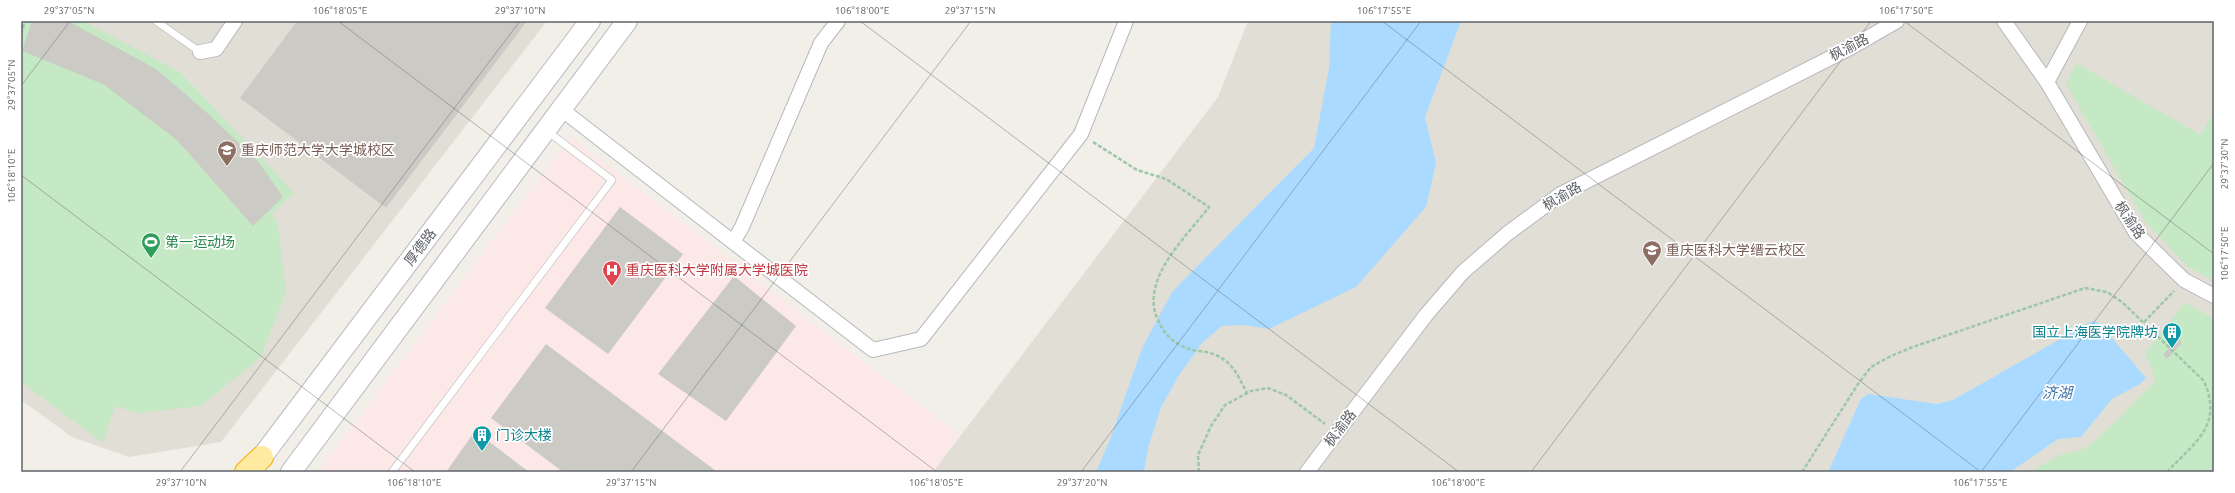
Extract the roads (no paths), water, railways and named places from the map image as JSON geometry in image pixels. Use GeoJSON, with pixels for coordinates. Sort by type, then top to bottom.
{"type":"FeatureCollection","features":[{"type":"Feature","properties":{"kind":"highway"},"geometry":{"type":"LineString","coordinates":[[246,472],[256,464]]}},
{"type":"Feature","properties":{"kind":"main road","name":"厚德路"},"geometry":{"type":"LineString","coordinates":[[256,464],[590,21]]}},
{"type":"Feature","properties":{"kind":"main road"},"geometry":{"type":"LineString","coordinates":[[291,472],[545,129],[627,21]]}},
{"type":"Feature","properties":{"kind":"street"},"geometry":{"type":"LineString","coordinates":[[200,52],[216,49],[234,21]]}},
{"type":"Feature","properties":{"kind":"street"},"geometry":{"type":"LineString","coordinates":[[733,242],[742,226],[821,43],[838,21]]}},
{"type":"Feature","properties":{"kind":"street"},"geometry":{"type":"LineString","coordinates":[[560,109],[873,350],[921,339],[1081,134],[1126,21]]}},
{"type":"Feature","properties":{"kind":"street","name":"枫渝路"},"geometry":{"type":"LineString","coordinates":[[1307,472],[1426,315],[1463,272],[1508,233],[1561,194],[1850,48],[1897,21]]}},
{"type":"Feature","properties":{"kind":"street","name":"枫渝路"},"geometry":{"type":"LineString","coordinates":[[2004,21],[2046,82],[2136,234],[2184,280],[2214,296]]}},
{"type":"Feature","properties":{"kind":"street"},"geometry":{"type":"LineString","coordinates":[[2046,82],[2080,21]]}},
{"type":"Feature","properties":{"kind":"lane"},"geometry":{"type":"LineString","coordinates":[[156,21],[200,52]]}},
{"type":"Feature","properties":{"kind":"lane"},"geometry":{"type":"LineString","coordinates":[[392,472],[612,180],[545,129]]}},
{"type":"Feature","properties":{"kind":"water"},"geometry":{"type":"Polygon","coordinates":[[[1331,21],[1461,21],[1425,117],[1436,163],[1426,207],[1356,287],[1269,329],[1245,325],[1222,326],[1202,343],[1178,377],[1161,407],[1148,448],[1144,472],[1096,472],[1111,437],[1142,348],[1172,292],[1314,148],[1329,68],[1331,21]]]}},
{"type":"Feature","properties":{"kind":"water","name":"济湖"},"geometry":{"type":"Polygon","coordinates":[[[2092,321],[2099,323],[2146,378],[2140,384],[2112,399],[2081,437],[2058,439],[2010,472],[1828,472],[1861,399],[1868,394],[1937,404],[1953,400],[2092,321]]]}},
{"type":"Feature","properties":{"kind":"place","name":"重庆师范大学大学城校区"},"geometry":{"type":"Point","coordinates":[227,167]}},
{"type":"Feature","properties":{"kind":"place","name":"第一运动场"},"geometry":{"type":"Point","coordinates":[151,259]}},
{"type":"Feature","properties":{"kind":"place","name":"重庆医科大学缙云校区"},"geometry":{"type":"Point","coordinates":[1652,267]}},
{"type":"Feature","properties":{"kind":"place","name":"重庆医科大学附属大学城医院"},"geometry":{"type":"Point","coordinates":[612,287]}},
{"type":"Feature","properties":{"kind":"place","name":"国立上海医学院牌坊"},"geometry":{"type":"Point","coordinates":[2172,349]}},
{"type":"Feature","properties":{"kind":"place","name":"门诊大楼"},"geometry":{"type":"Point","coordinates":[482,452]}}]}
